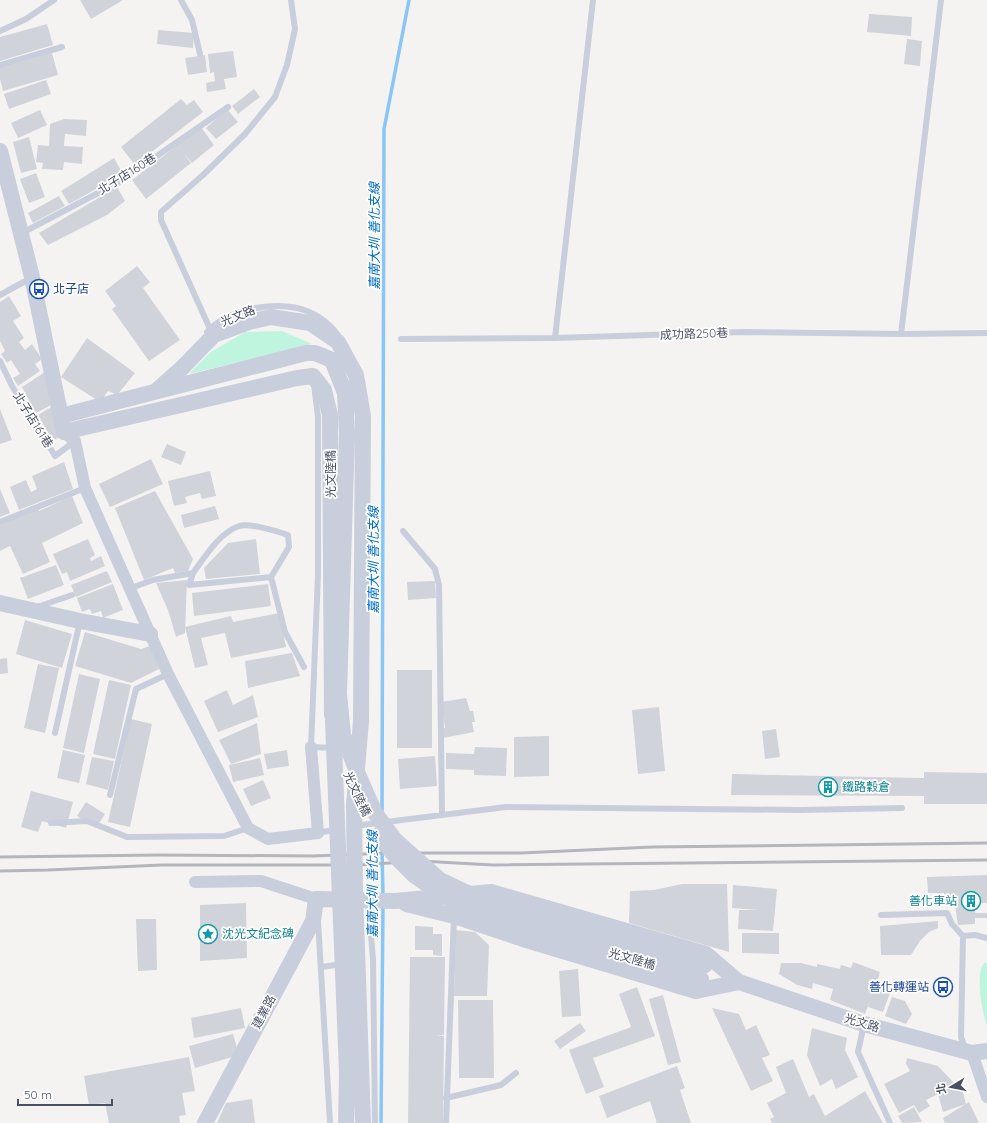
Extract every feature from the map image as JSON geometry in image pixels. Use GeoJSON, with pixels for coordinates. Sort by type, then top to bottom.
{"type":"FeatureCollection","features":[{"type":"Feature","properties":{"kind":"street"},"geometry":{"type":"LineString","coordinates":[[0,151],[22,232],[61,416],[70,436],[84,488],[168,674],[248,828],[268,839],[318,833],[311,747]]}},
{"type":"Feature","properties":{"kind":"street"},"geometry":{"type":"LineString","coordinates":[[154,393],[182,368],[214,335],[249,322],[271,317],[310,323],[327,334],[338,342],[356,375],[363,416],[361,713],[354,813],[355,891],[363,1123]]}},
{"type":"Feature","properties":{"kind":"street","name":"光文陸橋"},"geometry":{"type":"LineString","coordinates":[[61,416],[306,353],[315,353],[332,360],[345,393],[347,433],[339,694],[343,735],[357,772],[376,813],[395,840],[430,872],[440,880],[470,895],[703,972]]}},
{"type":"Feature","properties":{"kind":"street"},"geometry":{"type":"LineString","coordinates":[[70,436],[297,378],[313,376]]}},
{"type":"Feature","properties":{"kind":"street","name":"光文陸橋"},"geometry":{"type":"LineString","coordinates":[[313,376],[324,390],[330,415],[332,715],[335,737],[344,768],[373,829],[395,856],[415,876],[444,896],[482,914],[703,972]]}},
{"type":"Feature","properties":{"kind":"street"},"geometry":{"type":"LineString","coordinates":[[0,603],[80,621],[150,634]]}},
{"type":"Feature","properties":{"kind":"street"},"geometry":{"type":"LineString","coordinates":[[332,715],[346,1073],[346,1123]]}},
{"type":"Feature","properties":{"kind":"street"},"geometry":{"type":"LineString","coordinates":[[195,882],[261,881],[316,899],[395,901],[491,892],[706,954],[739,982]]}},
{"type":"Feature","properties":{"kind":"street"},"geometry":{"type":"LineString","coordinates":[[452,896],[454,916]]}},
{"type":"Feature","properties":{"kind":"street","name":"建業路"},"geometry":{"type":"LineString","coordinates":[[205,1123],[313,921],[316,899]]}},
{"type":"Feature","properties":{"kind":"street"},"geometry":{"type":"LineString","coordinates":[[395,901],[454,916],[523,939],[696,990],[739,982]]}},
{"type":"Feature","properties":{"kind":"street"},"geometry":{"type":"LineString","coordinates":[[703,972],[739,982]]}},
{"type":"Feature","properties":{"kind":"street","name":"光文路"},"geometry":{"type":"LineString","coordinates":[[739,982],[864,1024],[979,1052]]}},
{"type":"Feature","properties":{"kind":"street"},"geometry":{"type":"LineString","coordinates":[[979,1052],[987,1097]]}},
{"type":"Feature","properties":{"kind":"lane"},"geometry":{"type":"LineString","coordinates":[[0,31],[26,18],[54,0]]}},
{"type":"Feature","properties":{"kind":"lane"},"geometry":{"type":"LineString","coordinates":[[181,0],[192,20],[200,54]]}},
{"type":"Feature","properties":{"kind":"lane"},"geometry":{"type":"LineString","coordinates":[[210,329],[161,220],[161,212],[203,175],[245,134],[275,97],[287,65],[295,29],[291,0]]}},
{"type":"Feature","properties":{"kind":"lane"},"geometry":{"type":"LineString","coordinates":[[555,338],[593,0]]}},
{"type":"Feature","properties":{"kind":"lane"},"geometry":{"type":"LineString","coordinates":[[901,334],[941,0]]}},
{"type":"Feature","properties":{"kind":"lane"},"geometry":{"type":"LineString","coordinates":[[0,65],[62,47]]}},
{"type":"Feature","properties":{"kind":"lane","name":"北子店160巷"},"geometry":{"type":"LineString","coordinates":[[22,232],[118,182],[228,107]]}},
{"type":"Feature","properties":{"kind":"lane"},"geometry":{"type":"LineString","coordinates":[[0,295],[32,277]]}},
{"type":"Feature","properties":{"kind":"lane","name":"光文路"},"geometry":{"type":"LineString","coordinates":[[204,334],[227,317],[257,307],[297,308],[320,317],[332,327],[352,354],[359,370],[368,407],[369,626]]}},
{"type":"Feature","properties":{"kind":"lane","name":"成功路250巷"},"geometry":{"type":"LineString","coordinates":[[401,339],[555,338],[743,332],[901,334],[987,333]]}},
{"type":"Feature","properties":{"kind":"lane"},"geometry":{"type":"LineString","coordinates":[[342,339],[345,393]]}},
{"type":"Feature","properties":{"kind":"lane"},"geometry":{"type":"LineString","coordinates":[[167,381],[179,362],[199,340]]}},
{"type":"Feature","properties":{"kind":"lane","name":"北子店161巷"},"geometry":{"type":"LineString","coordinates":[[0,361],[12,386],[55,456],[70,436]]}},
{"type":"Feature","properties":{"kind":"lane"},"geometry":{"type":"LineString","coordinates":[[313,376],[318,417],[318,574],[311,747],[362,749],[367,741]]}},
{"type":"Feature","properties":{"kind":"lane"},"geometry":{"type":"LineString","coordinates":[[0,522],[84,488]]}},
{"type":"Feature","properties":{"kind":"lane"},"geometry":{"type":"LineString","coordinates":[[271,577],[189,586],[193,573],[217,540],[239,526],[264,528],[288,535],[289,547],[271,577],[285,632],[304,667]]}},
{"type":"Feature","properties":{"kind":"lane"},"geometry":{"type":"LineString","coordinates":[[403,531],[435,569],[439,585],[442,815]]}},
{"type":"Feature","properties":{"kind":"lane"},"geometry":{"type":"LineString","coordinates":[[130,588],[153,580],[193,573]]}},
{"type":"Feature","properties":{"kind":"lane"},"geometry":{"type":"LineString","coordinates":[[28,610],[72,595]]}},
{"type":"Feature","properties":{"kind":"lane"},"geometry":{"type":"LineString","coordinates":[[55,733],[80,621]]}},
{"type":"Feature","properties":{"kind":"lane"},"geometry":{"type":"LineString","coordinates":[[110,795],[136,689],[168,674]]}},
{"type":"Feature","properties":{"kind":"lane"},"geometry":{"type":"LineString","coordinates":[[367,734],[368,712]]}},
{"type":"Feature","properties":{"kind":"lane"},"geometry":{"type":"LineString","coordinates":[[318,833],[370,823],[400,821],[506,807],[800,810],[902,808]]}},
{"type":"Feature","properties":{"kind":"lane"},"geometry":{"type":"LineString","coordinates":[[51,823],[87,821],[127,837],[224,836],[248,828]]}},
{"type":"Feature","properties":{"kind":"lane"},"geometry":{"type":"LineString","coordinates":[[316,899],[322,967],[330,1123]]}},
{"type":"Feature","properties":{"kind":"lane"},"geometry":{"type":"LineString","coordinates":[[368,900],[373,960],[375,1123]]}},
{"type":"Feature","properties":{"kind":"lane"},"geometry":{"type":"LineString","coordinates":[[881,915],[947,913],[952,924],[963,936],[961,1037],[965,1049],[979,1052]]}},
{"type":"Feature","properties":{"kind":"lane"},"geometry":{"type":"LineString","coordinates":[[446,1123],[454,916]]}},
{"type":"Feature","properties":{"kind":"lane"},"geometry":{"type":"LineString","coordinates":[[963,936],[975,935],[987,938]]}},
{"type":"Feature","properties":{"kind":"lane"},"geometry":{"type":"LineString","coordinates":[[322,967],[373,960]]}},
{"type":"Feature","properties":{"kind":"lane"},"geometry":{"type":"LineString","coordinates":[[864,1024],[858,1052],[890,1123]]}},
{"type":"Feature","properties":{"kind":"lane"},"geometry":{"type":"LineString","coordinates":[[446,1098],[501,1085],[516,1073]]}},
{"type":"Feature","properties":{"kind":"green space"},"geometry":{"type":"Polygon","coordinates":[[[282,331],[312,344],[189,374],[211,352],[245,332],[282,331]]]}},
{"type":"Feature","properties":{"kind":"green space"},"geometry":{"type":"Polygon","coordinates":[[[984,963],[987,963],[987,1025],[980,993],[980,975],[981,968],[984,963]]]}},
{"type":"Feature","properties":{"kind":"building"},"geometry":{"type":"Polygon","coordinates":[[[80,0],[123,0],[91,19],[80,0]]]}},
{"type":"Feature","properties":{"kind":"building"},"geometry":{"type":"Polygon","coordinates":[[[869,14],[912,17],[911,36],[867,32],[869,14]]]}},
{"type":"Feature","properties":{"kind":"building"},"geometry":{"type":"Polygon","coordinates":[[[47,24],[53,45],[0,61],[0,37],[47,24]]]}},
{"type":"Feature","properties":{"kind":"building"},"geometry":{"type":"Polygon","coordinates":[[[158,30],[194,33],[193,48],[157,44],[158,30]]]}},
{"type":"Feature","properties":{"kind":"building"},"geometry":{"type":"Polygon","coordinates":[[[907,39],[922,41],[920,66],[904,64],[907,39]]]}},
{"type":"Feature","properties":{"kind":"building"},"geometry":{"type":"Polygon","coordinates":[[[233,51],[237,77],[224,79],[226,89],[207,92],[206,83],[215,81],[214,72],[210,73],[208,54],[233,51]]]}},
{"type":"Feature","properties":{"kind":"building"},"geometry":{"type":"Polygon","coordinates":[[[52,53],[58,75],[3,91],[0,79],[0,68],[52,53]]]}},
{"type":"Feature","properties":{"kind":"building"},"geometry":{"type":"Polygon","coordinates":[[[205,55],[207,72],[188,75],[185,58],[205,55]]]}},
{"type":"Feature","properties":{"kind":"building"},"geometry":{"type":"Polygon","coordinates":[[[46,80],[51,94],[9,109],[4,94],[46,80]]]}},
{"type":"Feature","properties":{"kind":"building"},"geometry":{"type":"Polygon","coordinates":[[[254,89],[260,97],[238,114],[232,106],[254,89]]]}},
{"type":"Feature","properties":{"kind":"building"},"geometry":{"type":"Polygon","coordinates":[[[181,99],[187,105],[194,100],[203,112],[135,165],[121,147],[181,99]]]}},
{"type":"Feature","properties":{"kind":"building"},"geometry":{"type":"Polygon","coordinates":[[[227,109],[238,122],[216,139],[206,128],[227,109]]]}},
{"type":"Feature","properties":{"kind":"building"},"geometry":{"type":"Polygon","coordinates":[[[40,110],[47,125],[18,138],[11,123],[40,110]]]}},
{"type":"Feature","properties":{"kind":"building"},"geometry":{"type":"Polygon","coordinates":[[[64,119],[87,120],[86,136],[65,134],[64,146],[83,147],[82,164],[64,162],[63,170],[42,169],[43,163],[36,162],[38,145],[49,146],[50,124],[64,119]]]}},
{"type":"Feature","properties":{"kind":"building"},"geometry":{"type":"Polygon","coordinates":[[[201,127],[214,145],[192,163],[183,153],[191,163],[146,199],[132,180],[201,127]]]}},
{"type":"Feature","properties":{"kind":"building"},"geometry":{"type":"Polygon","coordinates":[[[29,137],[37,169],[21,173],[13,142],[29,137]]]}},
{"type":"Feature","properties":{"kind":"building"},"geometry":{"type":"Polygon","coordinates":[[[114,158],[123,174],[69,204],[61,191],[114,158]]]}},
{"type":"Feature","properties":{"kind":"building"},"geometry":{"type":"Polygon","coordinates":[[[36,173],[45,197],[29,203],[20,179],[36,173]]]}},
{"type":"Feature","properties":{"kind":"building"},"geometry":{"type":"Polygon","coordinates":[[[117,187],[125,201],[107,215],[48,245],[39,233],[117,187]]]}},
{"type":"Feature","properties":{"kind":"building"},"geometry":{"type":"Polygon","coordinates":[[[59,196],[65,206],[33,223],[28,213],[59,196]]]}},
{"type":"Feature","properties":{"kind":"building"},"geometry":{"type":"Polygon","coordinates":[[[137,266],[150,282],[143,288],[180,340],[149,361],[112,309],[116,306],[105,291],[137,266]]]}},
{"type":"Feature","properties":{"kind":"building"},"geometry":{"type":"Polygon","coordinates":[[[9,296],[21,316],[13,321],[24,338],[19,342],[25,350],[32,344],[42,359],[35,364],[40,371],[18,386],[13,378],[20,374],[11,360],[7,363],[1,354],[5,351],[0,341],[0,302],[9,296]]]}},
{"type":"Feature","properties":{"kind":"building"},"geometry":{"type":"Polygon","coordinates":[[[87,338],[135,373],[117,395],[108,391],[100,402],[61,377],[87,338]]]}},
{"type":"Feature","properties":{"kind":"building"},"geometry":{"type":"Polygon","coordinates":[[[45,372],[51,405],[36,413],[22,387],[45,372]]]}},
{"type":"Feature","properties":{"kind":"building"},"geometry":{"type":"Polygon","coordinates":[[[53,406],[61,437],[52,440],[38,415],[53,406]]]}},
{"type":"Feature","properties":{"kind":"building"},"geometry":{"type":"Polygon","coordinates":[[[0,409],[12,440],[0,444],[0,409]]]}},
{"type":"Feature","properties":{"kind":"building"},"geometry":{"type":"Polygon","coordinates":[[[167,444],[186,452],[181,465],[161,457],[167,444]]]}},
{"type":"Feature","properties":{"kind":"building"},"geometry":{"type":"Polygon","coordinates":[[[151,459],[163,484],[110,507],[99,484],[151,459]]]}},
{"type":"Feature","properties":{"kind":"building"},"geometry":{"type":"Polygon","coordinates":[[[64,462],[73,489],[19,510],[10,487],[26,480],[31,492],[37,489],[32,476],[64,462]]]}},
{"type":"Feature","properties":{"kind":"building"},"geometry":{"type":"Polygon","coordinates":[[[210,471],[216,496],[202,499],[200,493],[185,497],[187,503],[174,506],[168,481],[210,471]]]}},
{"type":"Feature","properties":{"kind":"building"},"geometry":{"type":"Polygon","coordinates":[[[0,489],[10,513],[0,517],[0,489]]]}},
{"type":"Feature","properties":{"kind":"building"},"geometry":{"type":"Polygon","coordinates":[[[155,491],[193,559],[188,571],[175,573],[173,568],[144,580],[115,508],[155,491]]]}},
{"type":"Feature","properties":{"kind":"building"},"geometry":{"type":"Polygon","coordinates":[[[72,496],[83,523],[42,543],[50,562],[23,574],[10,546],[0,551],[0,525],[38,509],[39,511],[72,496]]]}},
{"type":"Feature","properties":{"kind":"building"},"geometry":{"type":"Polygon","coordinates":[[[215,506],[219,519],[184,528],[181,515],[215,506]]]}},
{"type":"Feature","properties":{"kind":"building"},"geometry":{"type":"Polygon","coordinates":[[[88,539],[95,555],[90,558],[91,561],[101,556],[105,566],[70,581],[67,572],[62,574],[53,554],[88,539]]]}},
{"type":"Feature","properties":{"kind":"building"},"geometry":{"type":"Polygon","coordinates":[[[256,539],[260,574],[206,579],[204,568],[228,543],[256,539]]]}},
{"type":"Feature","properties":{"kind":"building"},"geometry":{"type":"Polygon","coordinates":[[[56,565],[64,585],[28,599],[20,578],[56,565]]]}},
{"type":"Feature","properties":{"kind":"building"},"geometry":{"type":"Polygon","coordinates":[[[107,571],[112,582],[76,597],[71,585],[107,571]]]}},
{"type":"Feature","properties":{"kind":"building"},"geometry":{"type":"Polygon","coordinates":[[[187,580],[185,633],[176,637],[168,610],[156,583],[187,580]]]}},
{"type":"Feature","properties":{"kind":"building"},"geometry":{"type":"Polygon","coordinates":[[[435,581],[436,598],[408,600],[407,582],[435,581]]]}},
{"type":"Feature","properties":{"kind":"building"},"geometry":{"type":"Polygon","coordinates":[[[113,584],[123,610],[103,618],[101,611],[92,614],[90,609],[82,612],[77,598],[113,584]]]}},
{"type":"Feature","properties":{"kind":"building"},"geometry":{"type":"Polygon","coordinates":[[[268,584],[271,606],[194,616],[192,593],[268,584]]]}},
{"type":"Feature","properties":{"kind":"building"},"geometry":{"type":"Polygon","coordinates":[[[279,613],[286,647],[231,658],[225,633],[201,638],[208,665],[195,668],[185,627],[231,616],[233,622],[279,613]]]}},
{"type":"Feature","properties":{"kind":"building"},"geometry":{"type":"Polygon","coordinates":[[[25,620],[72,634],[62,668],[16,654],[25,620]]]}},
{"type":"Feature","properties":{"kind":"building"},"geometry":{"type":"Polygon","coordinates":[[[85,632],[141,649],[150,646],[159,669],[131,683],[75,666],[85,632]]]}},
{"type":"Feature","properties":{"kind":"building"},"geometry":{"type":"Polygon","coordinates":[[[292,653],[300,676],[248,688],[245,661],[292,653]]]}},
{"type":"Feature","properties":{"kind":"building"},"geometry":{"type":"Polygon","coordinates":[[[7,658],[8,673],[0,674],[0,659],[7,658]]]}},
{"type":"Feature","properties":{"kind":"building"},"geometry":{"type":"Polygon","coordinates":[[[38,664],[59,668],[45,733],[24,728],[38,664]]]}},
{"type":"Feature","properties":{"kind":"building"},"geometry":{"type":"Polygon","coordinates":[[[397,670],[432,670],[432,748],[397,748],[397,670]]]}},
{"type":"Feature","properties":{"kind":"building"},"geometry":{"type":"Polygon","coordinates":[[[79,674],[100,679],[84,753],[63,748],[79,674]]]}},
{"type":"Feature","properties":{"kind":"building"},"geometry":{"type":"Polygon","coordinates":[[[109,680],[131,685],[115,759],[93,754],[109,680]]]}},
{"type":"Feature","properties":{"kind":"building"},"geometry":{"type":"Polygon","coordinates":[[[227,690],[233,705],[253,695],[258,717],[218,732],[204,701],[227,690]]]}},
{"type":"Feature","properties":{"kind":"building"},"geometry":{"type":"Polygon","coordinates":[[[466,698],[470,711],[473,711],[475,722],[472,722],[474,732],[443,738],[441,729],[445,728],[441,702],[466,698]]]}},
{"type":"Feature","properties":{"kind":"building"},"geometry":{"type":"Polygon","coordinates":[[[659,707],[665,771],[638,774],[632,710],[659,707]]]}},
{"type":"Feature","properties":{"kind":"building"},"geometry":{"type":"Polygon","coordinates":[[[131,719],[152,724],[130,827],[108,822],[131,719]]]}},
{"type":"Feature","properties":{"kind":"building"},"geometry":{"type":"Polygon","coordinates":[[[257,723],[261,754],[231,764],[219,740],[257,723]]]}},
{"type":"Feature","properties":{"kind":"building"},"geometry":{"type":"Polygon","coordinates":[[[776,729],[780,757],[765,759],[762,731],[776,729]]]}},
{"type":"Feature","properties":{"kind":"building"},"geometry":{"type":"Polygon","coordinates":[[[549,736],[549,776],[514,777],[514,737],[549,736]]]}},
{"type":"Feature","properties":{"kind":"building"},"geometry":{"type":"Polygon","coordinates":[[[475,747],[507,748],[506,776],[474,775],[474,770],[446,769],[446,753],[474,754],[475,747]]]}},
{"type":"Feature","properties":{"kind":"building"},"geometry":{"type":"Polygon","coordinates":[[[63,750],[85,755],[79,783],[57,778],[63,750]]]}},
{"type":"Feature","properties":{"kind":"building"},"geometry":{"type":"Polygon","coordinates":[[[287,750],[289,766],[267,769],[264,754],[287,750]]]}},
{"type":"Feature","properties":{"kind":"building"},"geometry":{"type":"Polygon","coordinates":[[[435,756],[437,786],[400,789],[398,759],[435,756]]]}},
{"type":"Feature","properties":{"kind":"building"},"geometry":{"type":"Polygon","coordinates":[[[92,757],[114,761],[108,790],[86,784],[92,757]]]}},
{"type":"Feature","properties":{"kind":"building"},"geometry":{"type":"Polygon","coordinates":[[[260,758],[264,775],[233,782],[229,765],[260,758]]]}},
{"type":"Feature","properties":{"kind":"building","name":"鐵路穀倉"},"geometry":{"type":"Polygon","coordinates":[[[924,772],[987,773],[987,804],[924,804],[924,796],[731,795],[732,774],[924,778],[924,772]]]}},
{"type":"Feature","properties":{"kind":"building"},"geometry":{"type":"Polygon","coordinates":[[[263,780],[271,798],[251,806],[243,789],[263,780]]]}},
{"type":"Feature","properties":{"kind":"building"},"geometry":{"type":"Polygon","coordinates":[[[31,791],[73,802],[66,828],[42,821],[38,832],[21,827],[31,791]]]}},
{"type":"Feature","properties":{"kind":"building"},"geometry":{"type":"Polygon","coordinates":[[[86,802],[105,814],[96,828],[77,816],[86,802]]]}},
{"type":"Feature","properties":{"kind":"building","name":"善化車站"},"geometry":{"type":"Polygon","coordinates":[[[987,875],[987,903],[978,903],[978,910],[975,910],[975,913],[987,913],[987,918],[975,918],[975,924],[958,925],[954,899],[944,899],[944,893],[928,893],[927,877],[987,875]]]}},
{"type":"Feature","properties":{"kind":"building"},"geometry":{"type":"Polygon","coordinates":[[[682,884],[727,884],[729,952],[629,923],[630,891],[654,890],[682,884]]]}},
{"type":"Feature","properties":{"kind":"building"},"geometry":{"type":"Polygon","coordinates":[[[733,885],[777,889],[773,931],[738,929],[739,910],[758,910],[732,908],[733,885]]]}},
{"type":"Feature","properties":{"kind":"building"},"geometry":{"type":"Polygon","coordinates":[[[246,903],[247,958],[200,961],[200,905],[246,903]]]}},
{"type":"Feature","properties":{"kind":"building"},"geometry":{"type":"Polygon","coordinates":[[[136,919],[156,919],[157,970],[138,971],[136,919]]]}},
{"type":"Feature","properties":{"kind":"building"},"geometry":{"type":"Polygon","coordinates":[[[938,921],[938,928],[929,932],[920,941],[911,955],[881,955],[880,926],[938,921]]]}},
{"type":"Feature","properties":{"kind":"building"},"geometry":{"type":"Polygon","coordinates":[[[415,926],[433,927],[433,934],[442,934],[442,956],[433,955],[433,950],[415,950],[415,926]]]}},
{"type":"Feature","properties":{"kind":"building"},"geometry":{"type":"Polygon","coordinates":[[[456,930],[475,932],[489,945],[487,996],[454,996],[456,930]]]}},
{"type":"Feature","properties":{"kind":"building"},"geometry":{"type":"Polygon","coordinates":[[[742,933],[779,933],[779,954],[742,953],[742,933]]]}},
{"type":"Feature","properties":{"kind":"building"},"geometry":{"type":"Polygon","coordinates":[[[410,957],[445,957],[444,1035],[436,1036],[444,1036],[443,1123],[408,1123],[410,957]]]}},
{"type":"Feature","properties":{"kind":"building"},"geometry":{"type":"Polygon","coordinates":[[[853,962],[880,972],[876,986],[891,990],[883,1012],[868,1007],[871,998],[865,1014],[830,1000],[833,989],[813,983],[812,989],[797,985],[779,974],[781,963],[801,963],[817,967],[817,964],[840,969],[841,965],[851,968],[853,962]]]}},
{"type":"Feature","properties":{"kind":"building"},"geometry":{"type":"Polygon","coordinates":[[[578,969],[581,1016],[562,1017],[559,971],[578,969]]]}},
{"type":"Feature","properties":{"kind":"building"},"geometry":{"type":"Polygon","coordinates":[[[940,978],[945,978],[945,997],[940,997],[940,978]]]}},
{"type":"Feature","properties":{"kind":"building"},"geometry":{"type":"Polygon","coordinates":[[[637,987],[655,1036],[593,1058],[604,1087],[586,1094],[569,1050],[631,1027],[619,994],[637,987]]]}},
{"type":"Feature","properties":{"kind":"building"},"geometry":{"type":"Polygon","coordinates":[[[663,995],[681,1062],[668,1065],[649,999],[663,995]]]}},
{"type":"Feature","properties":{"kind":"building"},"geometry":{"type":"Polygon","coordinates":[[[892,997],[905,1001],[912,1014],[906,1024],[885,1016],[892,997]]]}},
{"type":"Feature","properties":{"kind":"building"},"geometry":{"type":"Polygon","coordinates":[[[458,1000],[493,1000],[494,1078],[459,1078],[458,1000]]]}},
{"type":"Feature","properties":{"kind":"building"},"geometry":{"type":"Polygon","coordinates":[[[241,1008],[245,1028],[194,1038],[191,1018],[241,1008]]]}},
{"type":"Feature","properties":{"kind":"building"},"geometry":{"type":"Polygon","coordinates":[[[712,1008],[739,1014],[746,1030],[756,1025],[770,1055],[762,1058],[773,1081],[751,1091],[712,1008]]]}},
{"type":"Feature","properties":{"kind":"building"},"geometry":{"type":"Polygon","coordinates":[[[580,1023],[586,1031],[560,1049],[554,1041],[580,1023]]]}},
{"type":"Feature","properties":{"kind":"building"},"geometry":{"type":"Polygon","coordinates":[[[812,1028],[847,1038],[845,1050],[858,1077],[836,1089],[832,1079],[820,1086],[807,1055],[812,1028]]]}},
{"type":"Feature","properties":{"kind":"building"},"geometry":{"type":"Polygon","coordinates":[[[233,1034],[239,1055],[195,1068],[189,1046],[233,1034]]]}},
{"type":"Feature","properties":{"kind":"building"},"geometry":{"type":"Polygon","coordinates":[[[189,1057],[195,1091],[182,1093],[186,1115],[179,1116],[180,1123],[109,1123],[105,1103],[89,1105],[84,1076],[189,1057]]]}},
{"type":"Feature","properties":{"kind":"building"},"geometry":{"type":"Polygon","coordinates":[[[907,1058],[938,1066],[957,1086],[961,1085],[966,1104],[943,1112],[938,1094],[926,1100],[930,1106],[919,1113],[914,1105],[899,1113],[884,1084],[910,1071],[906,1064],[907,1058]]]}},
{"type":"Feature","properties":{"kind":"building"},"geometry":{"type":"Polygon","coordinates":[[[793,1059],[809,1097],[814,1094],[825,1116],[865,1091],[883,1123],[772,1123],[770,1119],[774,1117],[767,1103],[786,1093],[776,1067],[793,1059]]]}},
{"type":"Feature","properties":{"kind":"building"},"geometry":{"type":"Polygon","coordinates":[[[677,1066],[685,1088],[680,1090],[691,1123],[657,1123],[650,1101],[607,1118],[599,1096],[677,1066]]]}},
{"type":"Feature","properties":{"kind":"building"},"geometry":{"type":"Polygon","coordinates":[[[252,1099],[255,1123],[217,1123],[226,1103],[252,1099]]]}},
{"type":"Feature","properties":{"kind":"building"},"geometry":{"type":"Polygon","coordinates":[[[969,1102],[979,1123],[945,1123],[943,1118],[969,1102]]]}},
{"type":"Feature","properties":{"kind":"building"},"geometry":{"type":"Polygon","coordinates":[[[914,1107],[922,1122],[902,1123],[898,1116],[914,1107]]]}},
{"type":"Feature","properties":{"kind":"waterway","name":"嘉南大圳 善化支線"},"geometry":{"type":"LineString","coordinates":[[382,813],[384,129],[409,0]]}},
{"type":"Feature","properties":{"kind":"waterway","name":"嘉南大圳 善化支線"},"geometry":{"type":"LineString","coordinates":[[382,849],[383,897]]}},
{"type":"Feature","properties":{"kind":"waterway","name":"嘉南大圳 善化支線"},"geometry":{"type":"LineString","coordinates":[[381,1123],[383,905]]}},
{"type":"Feature","properties":{"kind":"railway"},"geometry":{"type":"LineString","coordinates":[[0,857],[160,855],[313,856],[388,853],[521,853],[652,847],[987,843]]}},
{"type":"Feature","properties":{"kind":"railway"},"geometry":{"type":"LineString","coordinates":[[0,871],[162,865],[359,865],[420,861],[493,865],[987,860]]}},
{"type":"Feature","properties":{"kind":"place","name":"北子店"},"geometry":{"type":"Point","coordinates":[39,289]}},
{"type":"Feature","properties":{"kind":"place","name":"鐵路穀倉"},"geometry":{"type":"Point","coordinates":[828,787]}},
{"type":"Feature","properties":{"kind":"place","name":"善化車站"},"geometry":{"type":"Point","coordinates":[971,901]}},
{"type":"Feature","properties":{"kind":"place","name":"沈光文紀念碑"},"geometry":{"type":"Point","coordinates":[208,934]}},
{"type":"Feature","properties":{"kind":"place","name":"善化轉運站"},"geometry":{"type":"Point","coordinates":[943,987]}}]}
